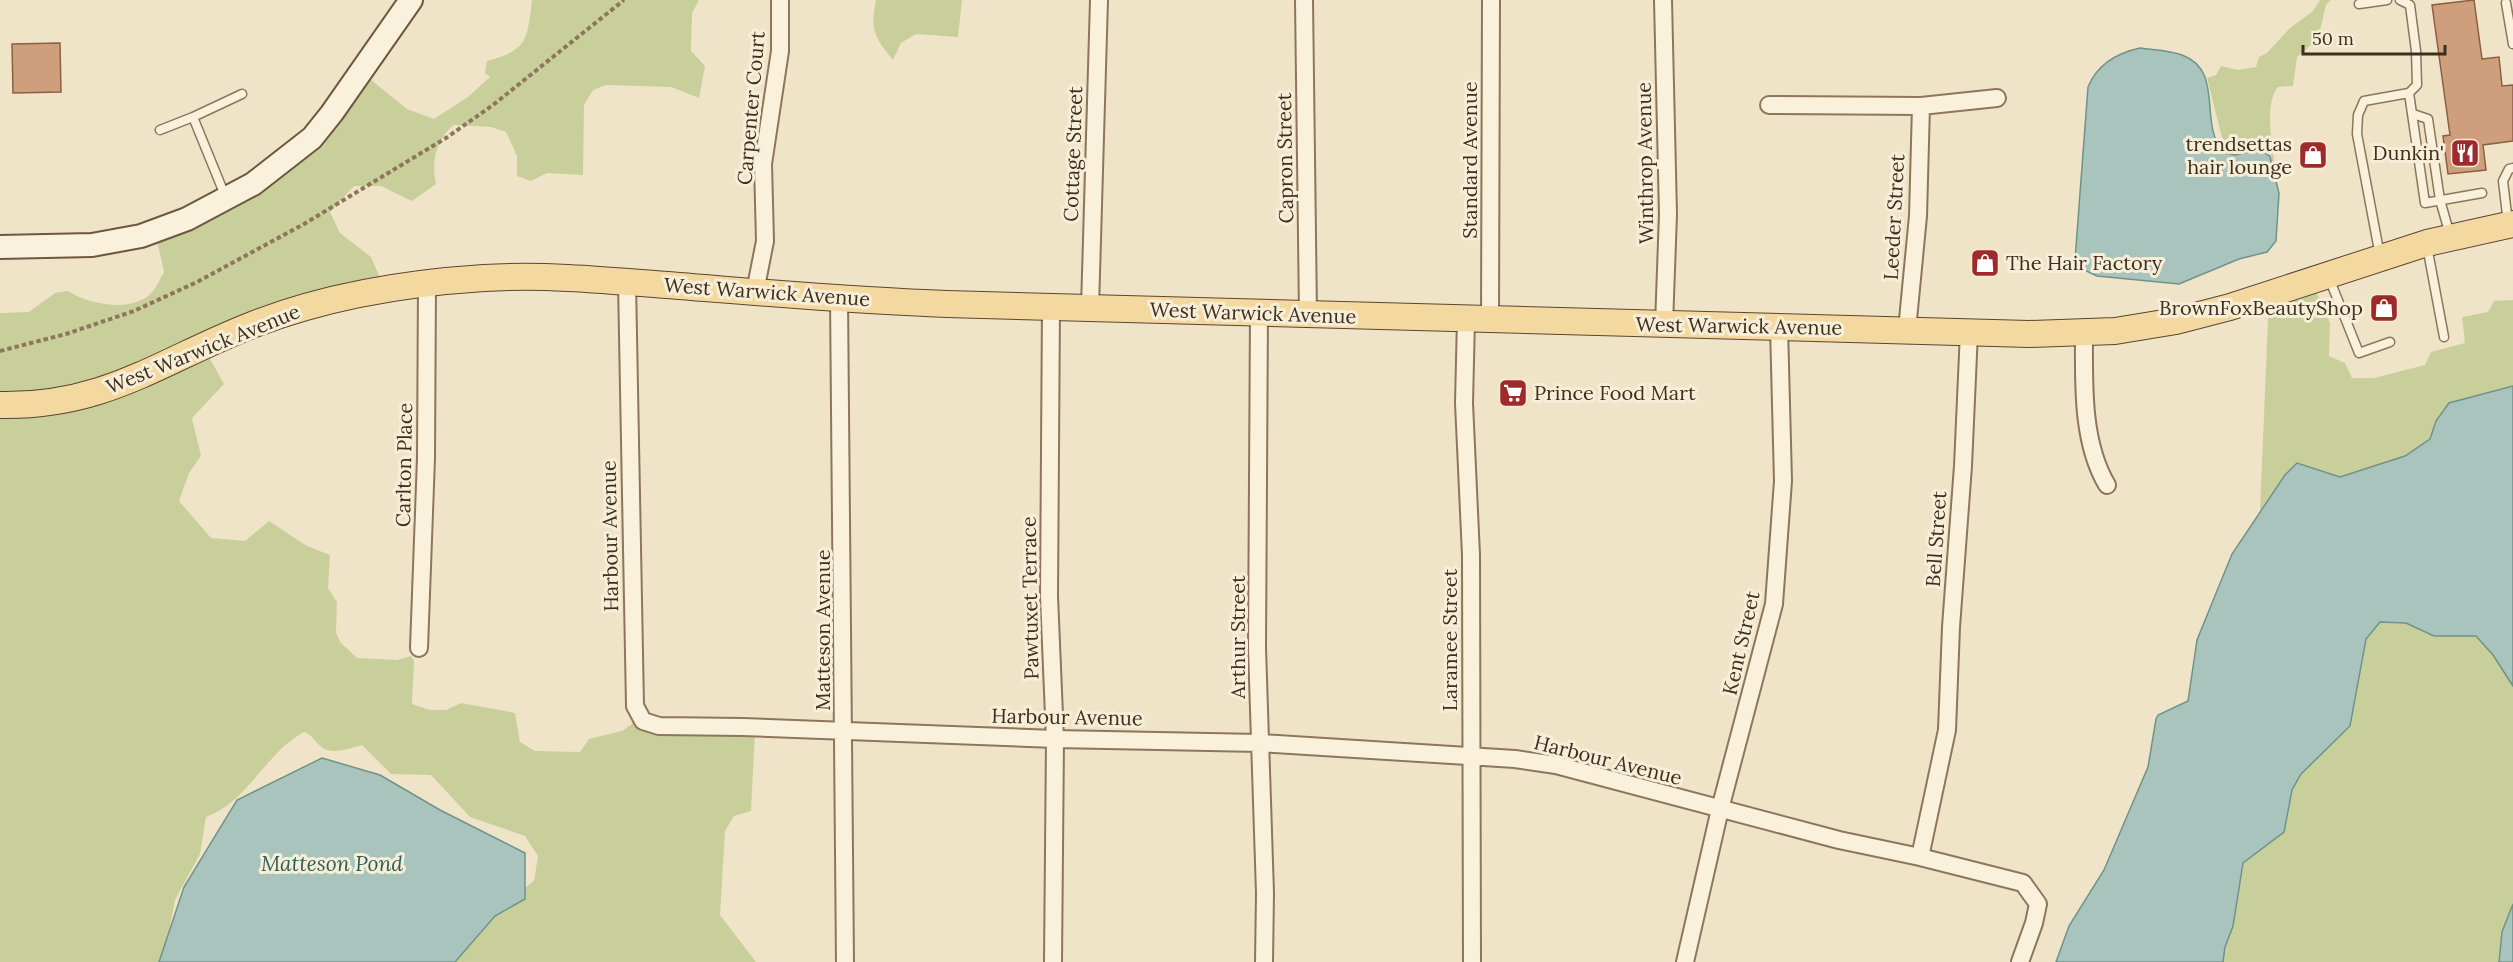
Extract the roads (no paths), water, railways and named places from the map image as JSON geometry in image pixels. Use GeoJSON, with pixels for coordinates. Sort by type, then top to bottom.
{"type":"FeatureCollection","features":[{"type":"Feature","properties":{"kind":"main road"},"geometry":{"type":"LineString","coordinates":[[0,247],[70,246],[141,236],[187,219],[254,184],[312,138],[411,0]]}},
{"type":"Feature","properties":{"kind":"main road","name":"West Warwick Avenue"},"geometry":{"type":"LineString","coordinates":[[0,405],[50,404],[99,392],[153,371],[250,325],[299,308],[347,295],[427,283],[524,278],[627,282],[838,298],[1090,308],[2029,334],[2115,331],[2176,321],[2230,307],[2439,239],[2511,224]]}},
{"type":"Feature","properties":{"kind":"street","name":"Carpenter Court"},"geometry":{"type":"LineString","coordinates":[[755,292],[765,241],[763,164],[780,51],[780,0]]}},
{"type":"Feature","properties":{"kind":"street","name":"Cottage Street"},"geometry":{"type":"LineString","coordinates":[[1090,308],[1099,0]]}},
{"type":"Feature","properties":{"kind":"street","name":"Capron Street"},"geometry":{"type":"LineString","coordinates":[[1304,0],[1308,315]]}},
{"type":"Feature","properties":{"kind":"street","name":"Standard Avenue"},"geometry":{"type":"LineString","coordinates":[[1478,319],[1491,0]]}},
{"type":"Feature","properties":{"kind":"street","name":"Winthrop Avenue"},"geometry":{"type":"LineString","coordinates":[[1664,0],[1668,214],[1664,325]]}},
{"type":"Feature","properties":{"kind":"street"},"geometry":{"type":"LineString","coordinates":[[1769,105],[1921,106],[1997,98]]}},
{"type":"Feature","properties":{"kind":"street","name":"Leeder Street"},"geometry":{"type":"LineString","coordinates":[[1907,330],[1918,216],[1921,106]]}},
{"type":"Feature","properties":{"kind":"street","name":"Harbour Avenue"},"geometry":{"type":"LineString","coordinates":[[627,282],[635,706],[643,721],[659,726],[1260,743],[1470,755],[1556,765],[1839,840],[1920,857],[2023,883],[2038,904],[2034,923],[2020,962]]}},
{"type":"Feature","properties":{"kind":"street","name":"Carlton Place"},"geometry":{"type":"LineString","coordinates":[[419,648],[426,458],[427,283]]}},
{"type":"Feature","properties":{"kind":"street","name":"Matteson Avenue"},"geometry":{"type":"LineString","coordinates":[[838,298],[845,962]]}},
{"type":"Feature","properties":{"kind":"street","name":"Pawtuxet Terrace"},"geometry":{"type":"LineString","coordinates":[[1051,306],[1049,596],[1055,739],[1053,962]]}},
{"type":"Feature","properties":{"kind":"street","name":"Arthur Street"},"geometry":{"type":"LineString","coordinates":[[1260,312],[1257,648],[1264,962]]}},
{"type":"Feature","properties":{"kind":"street","name":"Laramee Street"},"geometry":{"type":"LineString","coordinates":[[1472,962],[1471,555],[1464,403],[1478,319]]}},
{"type":"Feature","properties":{"kind":"street","name":"Kent Street"},"geometry":{"type":"LineString","coordinates":[[1684,962],[1720,809],[1774,604],[1783,481],[1779,327]]}},
{"type":"Feature","properties":{"kind":"street","name":"Bell Street"},"geometry":{"type":"LineString","coordinates":[[1920,857],[1944,748],[1969,332]]}},
{"type":"Feature","properties":{"kind":"street"},"geometry":{"type":"LineString","coordinates":[[2084,332],[2084,392],[2094,464],[2107,486]]}},
{"type":"Feature","properties":{"kind":"lane"},"geometry":{"type":"LineString","coordinates":[[2359,4],[2387,0]]}},
{"type":"Feature","properties":{"kind":"lane"},"geometry":{"type":"LineString","coordinates":[[2380,257],[2357,134],[2358,115],[2364,101],[2409,93],[2417,85],[2416,51],[2410,5],[2400,0]]}},
{"type":"Feature","properties":{"kind":"lane"},"geometry":{"type":"LineString","coordinates":[[2506,3],[2513,44]]}},
{"type":"Feature","properties":{"kind":"lane"},"geometry":{"type":"LineString","coordinates":[[2409,93],[2425,203],[2482,193]]}},
{"type":"Feature","properties":{"kind":"lane"},"geometry":{"type":"LineString","coordinates":[[160,130],[242,94]]}},
{"type":"Feature","properties":{"kind":"lane"},"geometry":{"type":"LineString","coordinates":[[2413,114],[2428,119],[2440,200],[2439,239],[2444,337]]}},
{"type":"Feature","properties":{"kind":"lane"},"geometry":{"type":"LineString","coordinates":[[193,117],[226,198]]}},
{"type":"Feature","properties":{"kind":"lane"},"geometry":{"type":"LineString","coordinates":[[2511,224],[2503,181],[2513,168]]}},
{"type":"Feature","properties":{"kind":"lane"},"geometry":{"type":"LineString","coordinates":[[2327,274],[2359,353],[2390,342]]}},
{"type":"Feature","properties":{"kind":"water"},"geometry":{"type":"Polygon","coordinates":[[[2140,48],[2177,53],[2195,63],[2203,73],[2207,85],[2212,126],[2223,152],[2235,155],[2261,149],[2270,157],[2279,193],[2276,241],[2267,252],[2239,259],[2179,284],[2097,276],[2084,270],[2075,260],[2088,87],[2102,66],[2123,53],[2140,48]]]}},
{"type":"Feature","properties":{"kind":"water"},"geometry":{"type":"Polygon","coordinates":[[[2513,386],[2513,686],[2493,655],[2476,636],[2434,636],[2406,623],[2380,622],[2366,639],[2350,726],[2301,774],[2292,790],[2284,832],[2243,863],[2233,926],[2225,947],[2223,962],[2056,962],[2069,926],[2104,870],[2148,767],[2158,715],[2188,701],[2197,640],[2232,554],[2285,475],[2297,463],[2340,477],[2405,456],[2430,439],[2436,421],[2449,403],[2513,386]]]}},
{"type":"Feature","properties":{"kind":"water","name":"Matteson Pond"},"geometry":{"type":"Polygon","coordinates":[[[322,758],[380,775],[440,810],[525,853],[525,899],[495,916],[455,962],[159,962],[184,887],[237,800],[322,758]]]}},
{"type":"Feature","properties":{"kind":"water"},"geometry":{"type":"Polygon","coordinates":[[[2513,904],[2513,962],[2499,962],[2502,932],[2513,904]]]}},
{"type":"Feature","properties":{"kind":"place","name":"Dunkin'"},"geometry":{"type":"Point","coordinates":[2465,153]}},
{"type":"Feature","properties":{"kind":"place","name":"trendsettas hair lounge"},"geometry":{"type":"Point","coordinates":[2313,155]}},
{"type":"Feature","properties":{"kind":"place","name":"The Hair Factory"},"geometry":{"type":"Point","coordinates":[1985,263]}},
{"type":"Feature","properties":{"kind":"place","name":"BrownFoxBeautyShop"},"geometry":{"type":"Point","coordinates":[2384,308]}},
{"type":"Feature","properties":{"kind":"place","name":"Prince Food Mart"},"geometry":{"type":"Point","coordinates":[1513,393]}}]}
